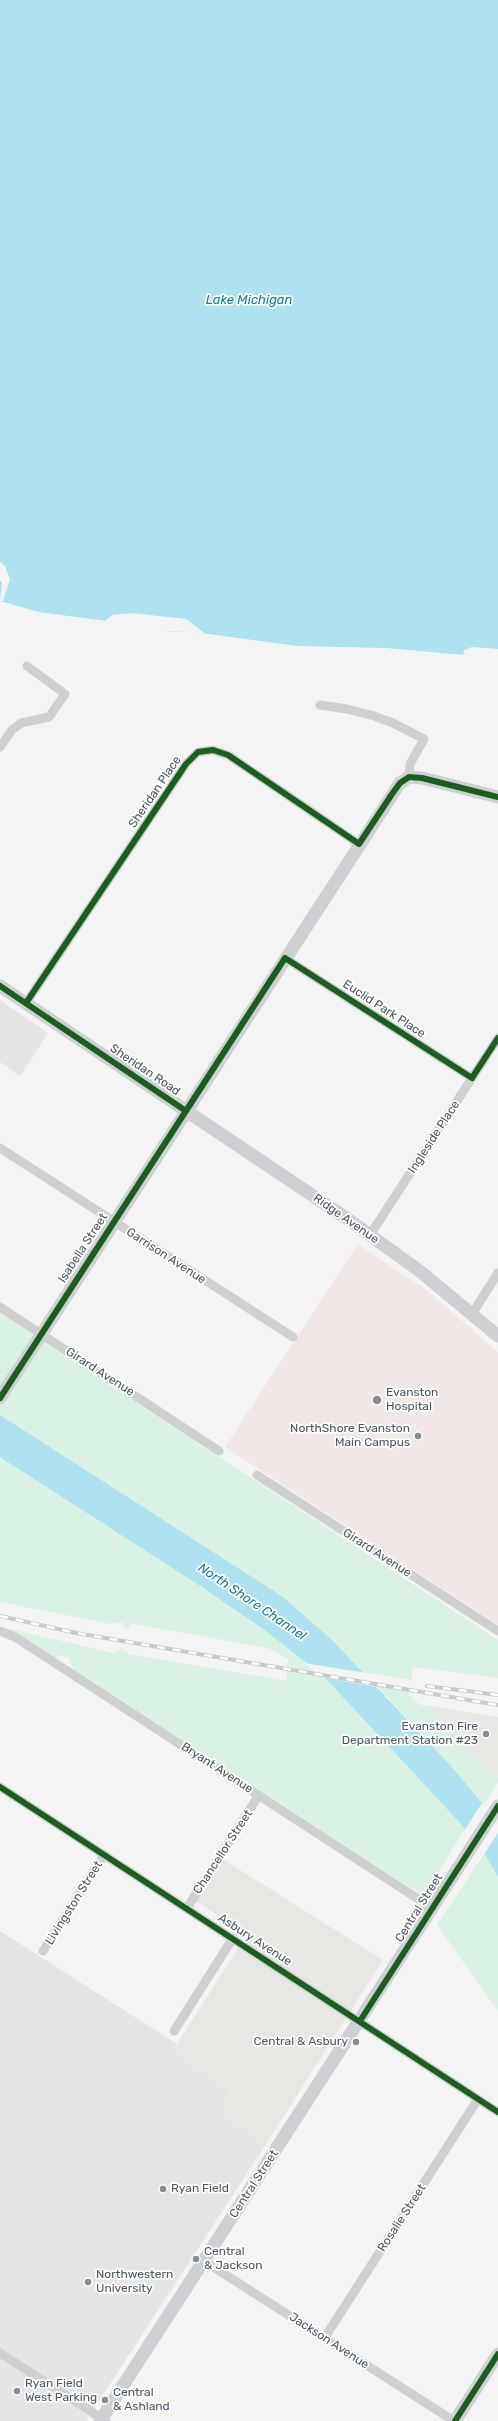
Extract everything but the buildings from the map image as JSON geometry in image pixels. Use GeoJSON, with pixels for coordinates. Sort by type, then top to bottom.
{"type":"FeatureCollection","features":[{"type":"Feature","properties":{"kind":"street"},"geometry":{"type":"LineString","coordinates":[[0,747],[12,730],[21,723],[49,717],[65,694],[27,666]]}},
{"type":"Feature","properties":{"kind":"street"},"geometry":{"type":"LineString","coordinates":[[320,705],[347,708],[374,716],[394,723],[424,739],[410,764],[409,777],[422,778],[498,797]]}},
{"type":"Feature","properties":{"kind":"street","name":"Sheridan Place"},"geometry":{"type":"LineString","coordinates":[[26,1003],[186,764],[198,752],[213,750],[228,755],[359,844]]}},
{"type":"Feature","properties":{"kind":"street","name":"Sheridan Road"},"geometry":{"type":"LineString","coordinates":[[0,986],[186,1111],[392,794],[400,783],[409,777]]}},
{"type":"Feature","properties":{"kind":"street","name":"Euclid Park Place"},"geometry":{"type":"LineString","coordinates":[[285,958],[472,1078]]}},
{"type":"Feature","properties":{"kind":"street","name":"Ingleside Place"},"geometry":{"type":"LineString","coordinates":[[370,1235],[498,1038]]}},
{"type":"Feature","properties":{"kind":"street","name":"Isabella Street"},"geometry":{"type":"LineString","coordinates":[[0,1398],[186,1111]]}},
{"type":"Feature","properties":{"kind":"street","name":"Ridge Avenue"},"geometry":{"type":"LineString","coordinates":[[186,1111],[370,1235],[421,1272],[498,1336]]}},
{"type":"Feature","properties":{"kind":"street","name":"Garrison Avenue"},"geometry":{"type":"LineString","coordinates":[[0,1148],[293,1337]]}},
{"type":"Feature","properties":{"kind":"street"},"geometry":{"type":"LineString","coordinates":[[472,1314],[498,1274]]}},
{"type":"Feature","properties":{"kind":"street","name":"Girard Avenue"},"geometry":{"type":"LineString","coordinates":[[0,1307],[219,1451]]}},
{"type":"Feature","properties":{"kind":"street","name":"Girard Avenue"},"geometry":{"type":"LineString","coordinates":[[257,1475],[498,1631]]}},
{"type":"Feature","properties":{"kind":"street","name":"Bryant Avenue"},"geometry":{"type":"LineString","coordinates":[[0,1631],[15,1637],[432,1908]]}},
{"type":"Feature","properties":{"kind":"street","name":"Asbury Avenue"},"geometry":{"type":"LineString","coordinates":[[0,1787],[498,2112]]}},
{"type":"Feature","properties":{"kind":"street","name":"Chancellor Street"},"geometry":{"type":"LineString","coordinates":[[186,1908],[259,1795]]}},
{"type":"Feature","properties":{"kind":"street","name":"Central Street"},"geometry":{"type":"LineString","coordinates":[[103,2420],[498,1806]]}},
{"type":"Feature","properties":{"kind":"street","name":"Livingston Street"},"geometry":{"type":"LineString","coordinates":[[43,1952],[104,1855]]}},
{"type":"Feature","properties":{"kind":"street"},"geometry":{"type":"LineString","coordinates":[[174,2031],[233,1938]]}},
{"type":"Feature","properties":{"kind":"street","name":"Rosalie Street"},"geometry":{"type":"LineString","coordinates":[[325,2337],[478,2099]]}},
{"type":"Feature","properties":{"kind":"street","name":"Jackson Avenue"},"geometry":{"type":"LineString","coordinates":[[204,2261],[325,2337],[454,2421]]}},
{"type":"Feature","properties":{"kind":"street"},"geometry":{"type":"LineString","coordinates":[[0,2353],[103,2420]]}},
{"type":"Feature","properties":{"kind":"street"},"geometry":{"type":"LineString","coordinates":[[454,2421],[498,2354]]}},
{"type":"Feature","properties":{"kind":"shaded area"},"geometry":{"type":"Polygon","coordinates":[[[0,1000],[48,1033],[20,1076],[0,1062],[0,1000]]]}},
{"type":"Feature","properties":{"kind":"shaded area","name":"Evanston Hospital"},"geometry":{"type":"Polygon","coordinates":[[[358,1244],[426,1290],[498,1352],[498,1625],[225,1447],[358,1244]]]}},
{"type":"Feature","properties":{"kind":"shaded area"},"geometry":{"type":"Polygon","coordinates":[[[429,1706],[498,1717],[498,1777],[479,1765],[429,1706]]]}},
{"type":"Feature","properties":{"kind":"shaded area"},"geometry":{"type":"Polygon","coordinates":[[[221,1858],[383,1960],[266,2144],[218,2114],[232,2091],[172,2052],[247,1934],[194,1900],[221,1858]]]}},
{"type":"Feature","properties":{"kind":"shaded area","name":"Northwestern University"},"geometry":{"type":"Polygon","coordinates":[[[0,1931],[177,2044],[172,2052],[232,2091],[218,2114],[266,2144],[86,2421],[0,2421],[0,1931]]]}},
{"type":"Feature","properties":{"kind":"green space"},"geometry":{"type":"Polygon","coordinates":[[[0,1313],[498,1640],[498,1678],[413,1667],[411,1680],[309,1664],[327,1680],[465,1829],[423,1896],[74,1670],[69,1658],[61,1656],[55,1658],[10,1629],[113,1653],[122,1648],[129,1654],[286,1681],[288,1659],[268,1648],[133,1624],[128,1629],[124,1628],[122,1622],[111,1624],[0,1602],[0,1313]]]}},
{"type":"Feature","properties":{"kind":"green space"},"geometry":{"type":"Polygon","coordinates":[[[376,1685],[409,1690],[408,1694],[420,1705],[429,1706],[479,1765],[498,1777],[498,1782],[483,1806],[450,1765],[376,1685]]]}},
{"type":"Feature","properties":{"kind":"green space"},"geometry":{"type":"Polygon","coordinates":[[[498,1833],[498,2011],[437,1925],[498,1833]]]}},
{"type":"Feature","properties":{"kind":"water","name":"Lake Michigan"},"geometry":{"type":"Polygon","coordinates":[[[0,0],[498,0],[498,658],[386,648],[297,646],[194,632],[169,632],[114,622],[38,612],[0,601],[0,0]]]}},
{"type":"Feature","properties":{"kind":"water","name":"North Shore Channel"},"geometry":{"type":"Polygon","coordinates":[[[0,1415],[283,1597],[333,1641],[450,1765],[498,1822],[498,1877],[485,1854],[459,1822],[327,1680],[266,1631],[202,1587],[0,1457],[0,1415]]]}},
{"type":"Feature","properties":{"kind":"pier"},"geometry":{"type":"Polygon","coordinates":[[[0,561],[5,566],[10,579],[3,601],[0,601],[2,582],[0,581],[0,561]]]}},
{"type":"Feature","properties":{"kind":"pier"},"geometry":{"type":"Polygon","coordinates":[[[132,613],[186,619],[207,635],[194,632],[149,631],[105,621],[112,615],[132,613]]]}},
{"type":"Feature","properties":{"kind":"pier"},"geometry":{"type":"Polygon","coordinates":[[[472,647],[498,649],[498,660],[463,656],[464,650],[472,647]]]}},
{"type":"Feature","properties":{"kind":"pier"},"geometry":{"type":"Polygon","coordinates":[[[304,1663],[366,1673],[377,1685],[376,1687],[321,1677],[304,1663]]]}},
{"type":"Feature","properties":{"kind":"pier"},"geometry":{"type":"Polygon","coordinates":[[[482,1803],[498,1819],[498,1833],[483,1856],[464,1831],[482,1803]]]}},
{"type":"Feature","properties":{"kind":"railway"},"geometry":{"type":"LineString","coordinates":[[0,1616],[76,1633],[498,1705]]}},
{"type":"Feature","properties":{"kind":"railway"},"geometry":{"type":"LineString","coordinates":[[427,1686],[498,1695]]}},
{"type":"Feature","properties":{"kind":"cycle path"},"geometry":{"type":"LineString","coordinates":[[26,1003],[186,764],[198,752],[213,750],[228,755],[359,844],[400,783],[409,777],[422,778],[498,797]]}},
{"type":"Feature","properties":{"kind":"cycle path"},"geometry":{"type":"LineString","coordinates":[[0,1398],[285,958],[472,1078],[498,1038]]}},
{"type":"Feature","properties":{"kind":"cycle path"},"geometry":{"type":"LineString","coordinates":[[0,986],[186,1111]]}},
{"type":"Feature","properties":{"kind":"cycle path"},"geometry":{"type":"LineString","coordinates":[[0,1787],[498,2112]]}},
{"type":"Feature","properties":{"kind":"cycle path"},"geometry":{"type":"LineString","coordinates":[[360,2021],[498,1806]]}},
{"type":"Feature","properties":{"kind":"cycle path"},"geometry":{"type":"LineString","coordinates":[[455,2421],[498,2354]]}},
{"type":"Feature","properties":{"kind":"place","name":"Evanston Hospital"},"geometry":{"type":"Point","coordinates":[377,1400]}},
{"type":"Feature","properties":{"kind":"place","name":"NorthShore Evanston Main Campus"},"geometry":{"type":"Point","coordinates":[418,1436]}},
{"type":"Feature","properties":{"kind":"place","name":"Evanston Fire Department Station #23"},"geometry":{"type":"Point","coordinates":[486,1734]}},
{"type":"Feature","properties":{"kind":"place","name":"Central & Asbury"},"geometry":{"type":"Point","coordinates":[356,2042]}},
{"type":"Feature","properties":{"kind":"place","name":"Ryan Field"},"geometry":{"type":"Point","coordinates":[163,2189]}},
{"type":"Feature","properties":{"kind":"place","name":"Central & Jackson"},"geometry":{"type":"Point","coordinates":[196,2259]}},
{"type":"Feature","properties":{"kind":"place","name":"Northwestern University"},"geometry":{"type":"Point","coordinates":[88,2282]}},
{"type":"Feature","properties":{"kind":"place","name":"Ryan Field West Parking"},"geometry":{"type":"Point","coordinates":[17,2391]}},
{"type":"Feature","properties":{"kind":"place","name":"Central & Ashland"},"geometry":{"type":"Point","coordinates":[105,2400]}}]}
